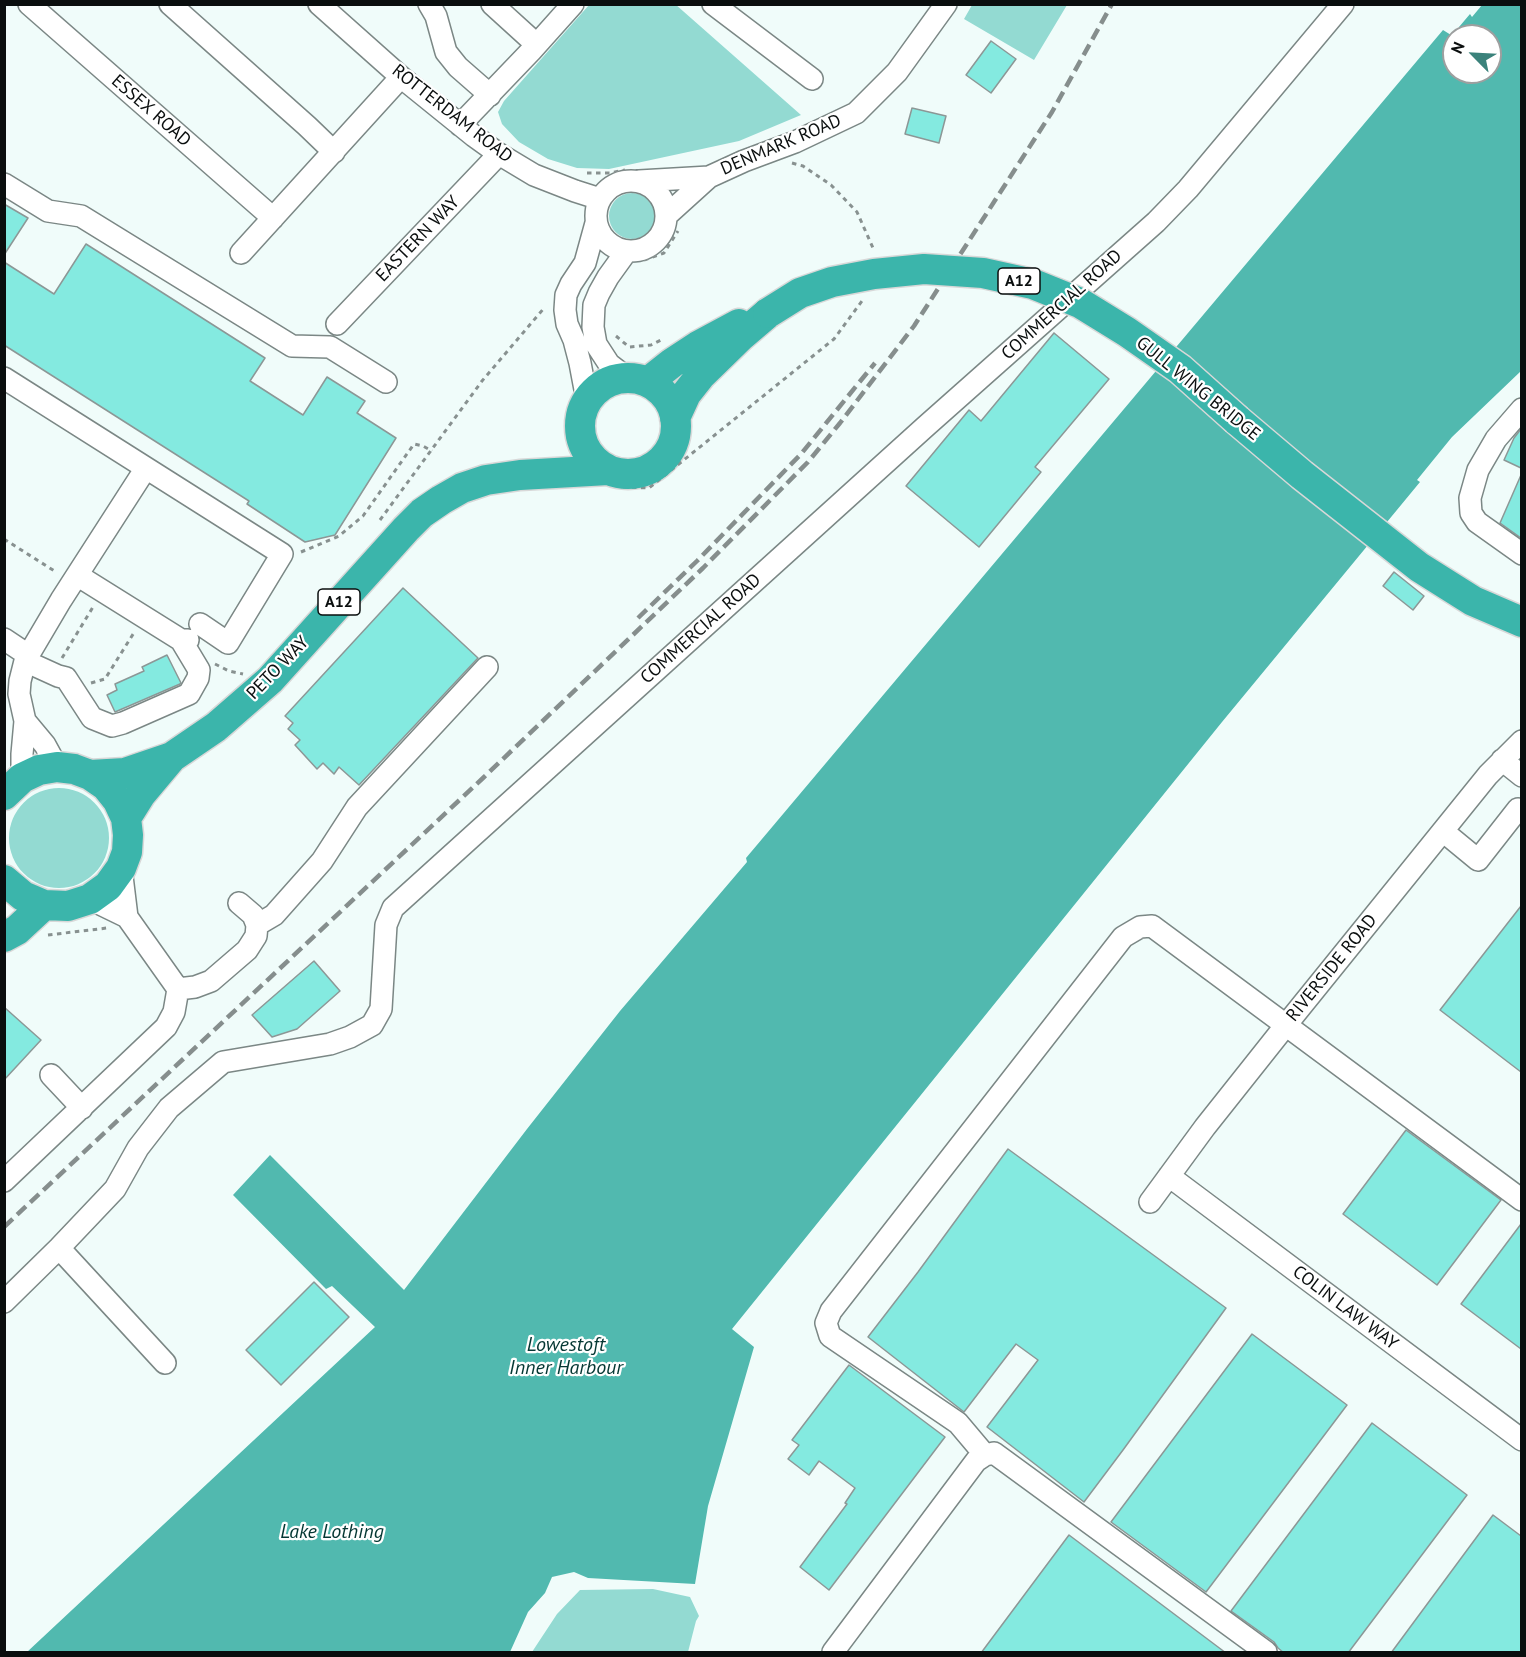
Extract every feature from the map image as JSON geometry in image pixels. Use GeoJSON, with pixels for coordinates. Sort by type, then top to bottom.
{"type":"FeatureCollection","features":[{"type":"Feature","properties":{"kind":"highway","name":"GULL WING BRIDGE"},"geometry":{"type":"LineString","coordinates":[[768,313],[800,293],[832,282],[874,274],[924,269],[982,273],[1033,284],[1080,303],[1180,369],[1302,475],[1419,567],[1473,601],[1521,622]]}},
{"type":"Feature","properties":{"kind":"highway","name":"A12"},"geometry":{"type":"LineString","coordinates":[[637,380],[672,363],[732,327],[768,313]]}},
{"type":"Feature","properties":{"kind":"highway","name":"A12"},"geometry":{"type":"LineString","coordinates":[[675,418],[686,394],[701,375],[768,313]]}},
{"type":"Feature","properties":{"kind":"highway"},"geometry":{"type":"LineString","coordinates":[[637,380],[661,391],[671,403],[675,418],[675,433],[671,447],[663,459],[637,474],[622,474],[608,470],[586,451],[581,438],[583,412],[597,388],[610,381],[637,380]]}},
{"type":"Feature","properties":{"kind":"highway","name":"PETO WAY"},"geometry":{"type":"LineString","coordinates":[[520,475],[551,456],[568,440],[583,412]]}},
{"type":"Feature","properties":{"kind":"highway","name":"PETO WAY"},"geometry":{"type":"LineString","coordinates":[[90,775],[125,773],[172,757],[216,727],[270,680],[406,529],[422,513],[441,500],[462,488],[486,480],[520,475],[608,470]]}},
{"type":"Feature","properties":{"kind":"highway","name":"PETO WAY"},"geometry":{"type":"LineString","coordinates":[[126,819],[141,794],[172,757]]}},
{"type":"Feature","properties":{"kind":"highway"},"geometry":{"type":"LineString","coordinates":[[5,881],[22,896],[44,905],[68,906],[90,899],[108,886],[121,868],[128,844],[126,819],[118,801],[106,786],[90,775],[74,769],[57,767],[39,770],[13,786]]}},
{"type":"Feature","properties":{"kind":"highway"},"geometry":{"type":"LineString","coordinates":[[11,933],[44,905]]}},
{"type":"Feature","properties":{"kind":"street","name":"ESSEX ROAD"},"geometry":{"type":"LineString","coordinates":[[29,4],[273,218]]}},
{"type":"Feature","properties":{"kind":"street"},"geometry":{"type":"LineString","coordinates":[[170,4],[334,152]]}},
{"type":"Feature","properties":{"kind":"street","name":"ROTTERDAM ROAD"},"geometry":{"type":"LineString","coordinates":[[319,4],[401,77],[499,154],[534,175],[600,199]]}},
{"type":"Feature","properties":{"kind":"street"},"geometry":{"type":"LineString","coordinates":[[429,4],[436,16],[446,52],[458,67],[489,95]]}},
{"type":"Feature","properties":{"kind":"street"},"geometry":{"type":"LineString","coordinates":[[492,4],[536,44]]}},
{"type":"Feature","properties":{"kind":"street"},"geometry":{"type":"LineString","coordinates":[[460,125],[573,4]]}},
{"type":"Feature","properties":{"kind":"street","name":"DENMARK ROAD"},"geometry":{"type":"LineString","coordinates":[[667,215],[709,177],[795,142],[856,113],[897,72],[946,4]]}},
{"type":"Feature","properties":{"kind":"street","name":"COMMERCIAL ROAD"},"geometry":{"type":"LineString","coordinates":[[4,1302],[115,1189],[138,1148],[170,1108],[223,1062],[330,1044],[350,1037],[372,1025],[381,1009],[386,925],[393,908],[880,467],[1156,222],[1188,189],[1343,4]]}},
{"type":"Feature","properties":{"kind":"street"},"geometry":{"type":"LineString","coordinates":[[719,7],[812,79]]}},
{"type":"Feature","properties":{"kind":"street"},"geometry":{"type":"LineString","coordinates":[[241,253],[401,77]]}},
{"type":"Feature","properties":{"kind":"street","name":"EASTERN WAY"},"geometry":{"type":"LineString","coordinates":[[337,324],[499,154]]}},
{"type":"Feature","properties":{"kind":"street"},"geometry":{"type":"LineString","coordinates":[[583,412],[580,363],[567,324],[566,295],[585,263],[600,199],[607,190],[627,181],[634,175],[659,193],[665,203],[667,215],[665,227],[659,238],[650,247],[638,252],[626,252],[612,247],[602,236],[596,223]]}},
{"type":"Feature","properties":{"kind":"street","name":"DENMARK ROAD"},"geometry":{"type":"LineString","coordinates":[[634,175],[709,177]]}},
{"type":"Feature","properties":{"kind":"street"},"geometry":{"type":"LineString","coordinates":[[4,184],[48,211],[81,216],[292,346],[330,347],[386,382]]}},
{"type":"Feature","properties":{"kind":"street"},"geometry":{"type":"LineString","coordinates":[[626,252],[599,293],[594,305],[593,327],[596,344],[609,364],[637,380]]}},
{"type":"Feature","properties":{"kind":"street"},"geometry":{"type":"LineString","coordinates":[[4,378],[282,554],[228,643],[190,634],[77,576]]}},
{"type":"Feature","properties":{"kind":"street"},"geometry":{"type":"LineString","coordinates":[[1521,409],[1496,439],[1478,470],[1470,498],[1470,513],[1477,522],[1521,554]]}},
{"type":"Feature","properties":{"kind":"street"},"geometry":{"type":"LineString","coordinates":[[13,786],[22,754],[25,721],[19,694],[20,681],[27,658],[146,468]]}},
{"type":"Feature","properties":{"kind":"street"},"geometry":{"type":"LineString","coordinates":[[4,639],[27,658],[65,682],[92,718],[112,726],[189,694],[198,678],[199,670],[190,634]]}},
{"type":"Feature","properties":{"kind":"street"},"geometry":{"type":"LineString","coordinates":[[257,925],[274,915],[322,861],[357,807],[487,667]]}},
{"type":"Feature","properties":{"kind":"street"},"geometry":{"type":"LineString","coordinates":[[25,721],[45,745],[57,767]]}},
{"type":"Feature","properties":{"kind":"street","name":"RIVERSIDE ROAD"},"geometry":{"type":"LineString","coordinates":[[1150,1202],[1205,1127],[1286,1025],[1502,760],[1521,741]]}},
{"type":"Feature","properties":{"kind":"street"},"geometry":{"type":"LineString","coordinates":[[1502,760],[1521,776]]}},
{"type":"Feature","properties":{"kind":"street"},"geometry":{"type":"LineString","coordinates":[[1444,832],[1478,860],[1518,809],[1521,811]]}},
{"type":"Feature","properties":{"kind":"street"},"geometry":{"type":"LineString","coordinates":[[4,1181],[166,1027],[174,1012],[177,990],[127,917],[121,868]]}},
{"type":"Feature","properties":{"kind":"street"},"geometry":{"type":"LineString","coordinates":[[90,899],[127,917]]}},
{"type":"Feature","properties":{"kind":"street"},"geometry":{"type":"LineString","coordinates":[[177,990],[211,981],[247,951],[256,936],[257,925],[253,915],[239,903]]}},
{"type":"Feature","properties":{"kind":"street"},"geometry":{"type":"LineString","coordinates":[[985,1455],[958,1424],[830,1336],[826,1323],[831,1311],[1123,937],[1140,927],[1152,926],[1521,1200]]}},
{"type":"Feature","properties":{"kind":"street"},"geometry":{"type":"LineString","coordinates":[[51,1075],[82,1107]]}},
{"type":"Feature","properties":{"kind":"street","name":"COLIN LAW WAY"},"geometry":{"type":"LineString","coordinates":[[1169,1176],[1521,1440]]}},
{"type":"Feature","properties":{"kind":"street"},"geometry":{"type":"LineString","coordinates":[[59,1248],[165,1363]]}},
{"type":"Feature","properties":{"kind":"street"},"geometry":{"type":"LineString","coordinates":[[833,1653],[976,1461],[985,1455],[994,1453],[1266,1653]]}},
{"type":"Feature","properties":{"kind":"path"},"geometry":{"type":"LineString","coordinates":[[575,191],[583,173],[634,175]]}},
{"type":"Feature","properties":{"kind":"path"},"geometry":{"type":"LineString","coordinates":[[376,525],[482,381],[551,299]]}},
{"type":"Feature","properties":{"kind":"path"},"geometry":{"type":"LineString","coordinates":[[308,548],[339,536],[363,516],[414,444],[432,451]]}},
{"type":"Feature","properties":{"kind":"path"},"geometry":{"type":"LineString","coordinates":[[98,599],[61,660],[65,682],[105,679],[139,625]]}},
{"type":"Feature","properties":{"kind":"path"},"geometry":{"type":"LineString","coordinates":[[229,671],[249,676]]}},
{"type":"Feature","properties":{"kind":"path"},"geometry":{"type":"LineString","coordinates":[[11,933],[27,937],[105,929],[127,917]]}},
{"type":"Feature","properties":{"kind":"shaded area"},"geometry":{"type":"Polygon","coordinates":[[[675,4],[801,115],[739,141],[609,169],[577,168],[548,159],[519,142],[502,124],[498,112],[504,101],[589,5],[675,4]]]}},
{"type":"Feature","properties":{"kind":"shaded area"},"geometry":{"type":"Polygon","coordinates":[[[972,5],[1067,5],[1034,60],[964,19],[972,5]]]}},
{"type":"Feature","properties":{"kind":"shaded area"},"geometry":{"type":"Polygon","coordinates":[[[632,193],[641,194],[648,200],[654,207],[654,225],[648,232],[641,238],[632,239],[623,238],[616,232],[610,225],[609,216],[610,207],[616,200],[623,194],[632,193]]]}},
{"type":"Feature","properties":{"kind":"shaded area"},"geometry":{"type":"Polygon","coordinates":[[[59,788],[87,796],[101,810],[109,838],[101,866],[87,880],[59,888],[31,880],[17,866],[9,838],[17,810],[31,796],[59,788]]]}},
{"type":"Feature","properties":{"kind":"shaded area"},"geometry":{"type":"Polygon","coordinates":[[[653,1589],[690,1597],[699,1616],[688,1652],[532,1652],[557,1614],[580,1590],[653,1589]]]}},
{"type":"Feature","properties":{"kind":"water","name":"Lowestoft Inner Harbour"},"geometry":{"type":"Polygon","coordinates":[[[1482,5],[1521,5],[1521,371],[1452,437],[1417,480],[1420,482],[1222,722],[732,1329],[754,1347],[708,1506],[695,1584],[588,1578],[574,1572],[552,1577],[545,1593],[528,1612],[510,1652],[27,1652],[375,1327],[332,1286],[326,1289],[233,1195],[270,1155],[404,1290],[620,1011],[747,862],[746,858],[1442,31],[1442,84],[1502,84],[1502,24],[1462,24],[1470,14],[1472,17],[1482,5]]]}},
{"type":"Feature","properties":{"kind":"building"},"geometry":{"type":"Polygon","coordinates":[[[991,41],[1016,59],[991,93],[966,75],[991,41]]]}},
{"type":"Feature","properties":{"kind":"building"},"geometry":{"type":"Polygon","coordinates":[[[912,108],[946,116],[939,143],[905,134],[912,108]]]}},
{"type":"Feature","properties":{"kind":"building"},"geometry":{"type":"Polygon","coordinates":[[[4,204],[28,218],[4,255],[4,204]]]}},
{"type":"Feature","properties":{"kind":"building"},"geometry":{"type":"Polygon","coordinates":[[[86,244],[265,358],[250,381],[303,415],[327,377],[365,401],[357,413],[396,438],[335,535],[305,542],[247,504],[249,501],[4,345],[4,262],[54,294],[86,244]]]}},
{"type":"Feature","properties":{"kind":"building"},"geometry":{"type":"Polygon","coordinates":[[[1054,333],[1109,379],[1035,467],[1041,472],[979,547],[906,486],[969,410],[981,421],[1054,333]]]}},
{"type":"Feature","properties":{"kind":"building"},"geometry":{"type":"Polygon","coordinates":[[[1521,429],[1521,468],[1504,460],[1514,438],[1521,429]]]}},
{"type":"Feature","properties":{"kind":"building"},"geometry":{"type":"Polygon","coordinates":[[[1521,475],[1521,538],[1500,523],[1521,475]]]}},
{"type":"Feature","properties":{"kind":"building"},"geometry":{"type":"Polygon","coordinates":[[[1394,572],[1424,596],[1413,610],[1383,586],[1394,572]]]}},
{"type":"Feature","properties":{"kind":"building"},"geometry":{"type":"Polygon","coordinates":[[[403,588],[478,658],[359,785],[339,767],[334,774],[323,763],[317,769],[295,745],[300,740],[288,729],[293,723],[285,716],[403,588]]]}},
{"type":"Feature","properties":{"kind":"building"},"geometry":{"type":"Polygon","coordinates":[[[167,655],[181,683],[115,712],[107,695],[117,690],[115,684],[144,671],[142,667],[167,655]]]}},
{"type":"Feature","properties":{"kind":"building"},"geometry":{"type":"Polygon","coordinates":[[[1521,906],[1521,1072],[1440,1010],[1521,906]]]}},
{"type":"Feature","properties":{"kind":"building"},"geometry":{"type":"Polygon","coordinates":[[[314,961],[340,991],[297,1029],[272,1037],[252,1015],[314,961]]]}},
{"type":"Feature","properties":{"kind":"building"},"geometry":{"type":"Polygon","coordinates":[[[4,1007],[41,1040],[4,1080],[4,1007]]]}},
{"type":"Feature","properties":{"kind":"building"},"geometry":{"type":"Polygon","coordinates":[[[1406,1130],[1501,1200],[1437,1285],[1343,1214],[1406,1130]]]}},
{"type":"Feature","properties":{"kind":"building"},"geometry":{"type":"Polygon","coordinates":[[[1008,1149],[1226,1308],[1084,1502],[987,1427],[1038,1360],[1016,1344],[964,1412],[868,1337],[1008,1149]]]}},
{"type":"Feature","properties":{"kind":"building"},"geometry":{"type":"Polygon","coordinates":[[[1521,1224],[1521,1349],[1461,1304],[1521,1224]]]}},
{"type":"Feature","properties":{"kind":"building"},"geometry":{"type":"Polygon","coordinates":[[[314,1282],[349,1317],[281,1385],[246,1350],[314,1282]]]}},
{"type":"Feature","properties":{"kind":"building"},"geometry":{"type":"Polygon","coordinates":[[[1252,1334],[1347,1405],[1206,1592],[1111,1522],[1252,1334]]]}},
{"type":"Feature","properties":{"kind":"building"},"geometry":{"type":"Polygon","coordinates":[[[849,1365],[945,1437],[829,1590],[800,1567],[847,1504],[845,1503],[855,1488],[819,1461],[809,1475],[788,1459],[799,1445],[792,1440],[849,1365]]]}},
{"type":"Feature","properties":{"kind":"building"},"geometry":{"type":"Polygon","coordinates":[[[1372,1423],[1467,1495],[1348,1653],[1284,1653],[1274,1642],[1231,1611],[1372,1423]]]}},
{"type":"Feature","properties":{"kind":"building"},"geometry":{"type":"Polygon","coordinates":[[[1493,1515],[1521,1536],[1521,1653],[1391,1653],[1493,1515]]]}},
{"type":"Feature","properties":{"kind":"building"},"geometry":{"type":"Polygon","coordinates":[[[1069,1535],[1226,1653],[981,1653],[1069,1535]]]}},
{"type":"Feature","properties":{"kind":"railway"},"geometry":{"type":"LineString","coordinates":[[4,1227],[483,778],[703,568],[808,462],[914,326],[1052,112],[1112,4]]}},
{"type":"Feature","properties":{"kind":"railway"},"geometry":{"type":"LineString","coordinates":[[638,618],[801,454],[875,363]]}},
{"type":"Feature","properties":{"kind":"water label","name":"Lake Lothing"},"geometry":{"type":"Point","coordinates":[332,1532]}}]}
